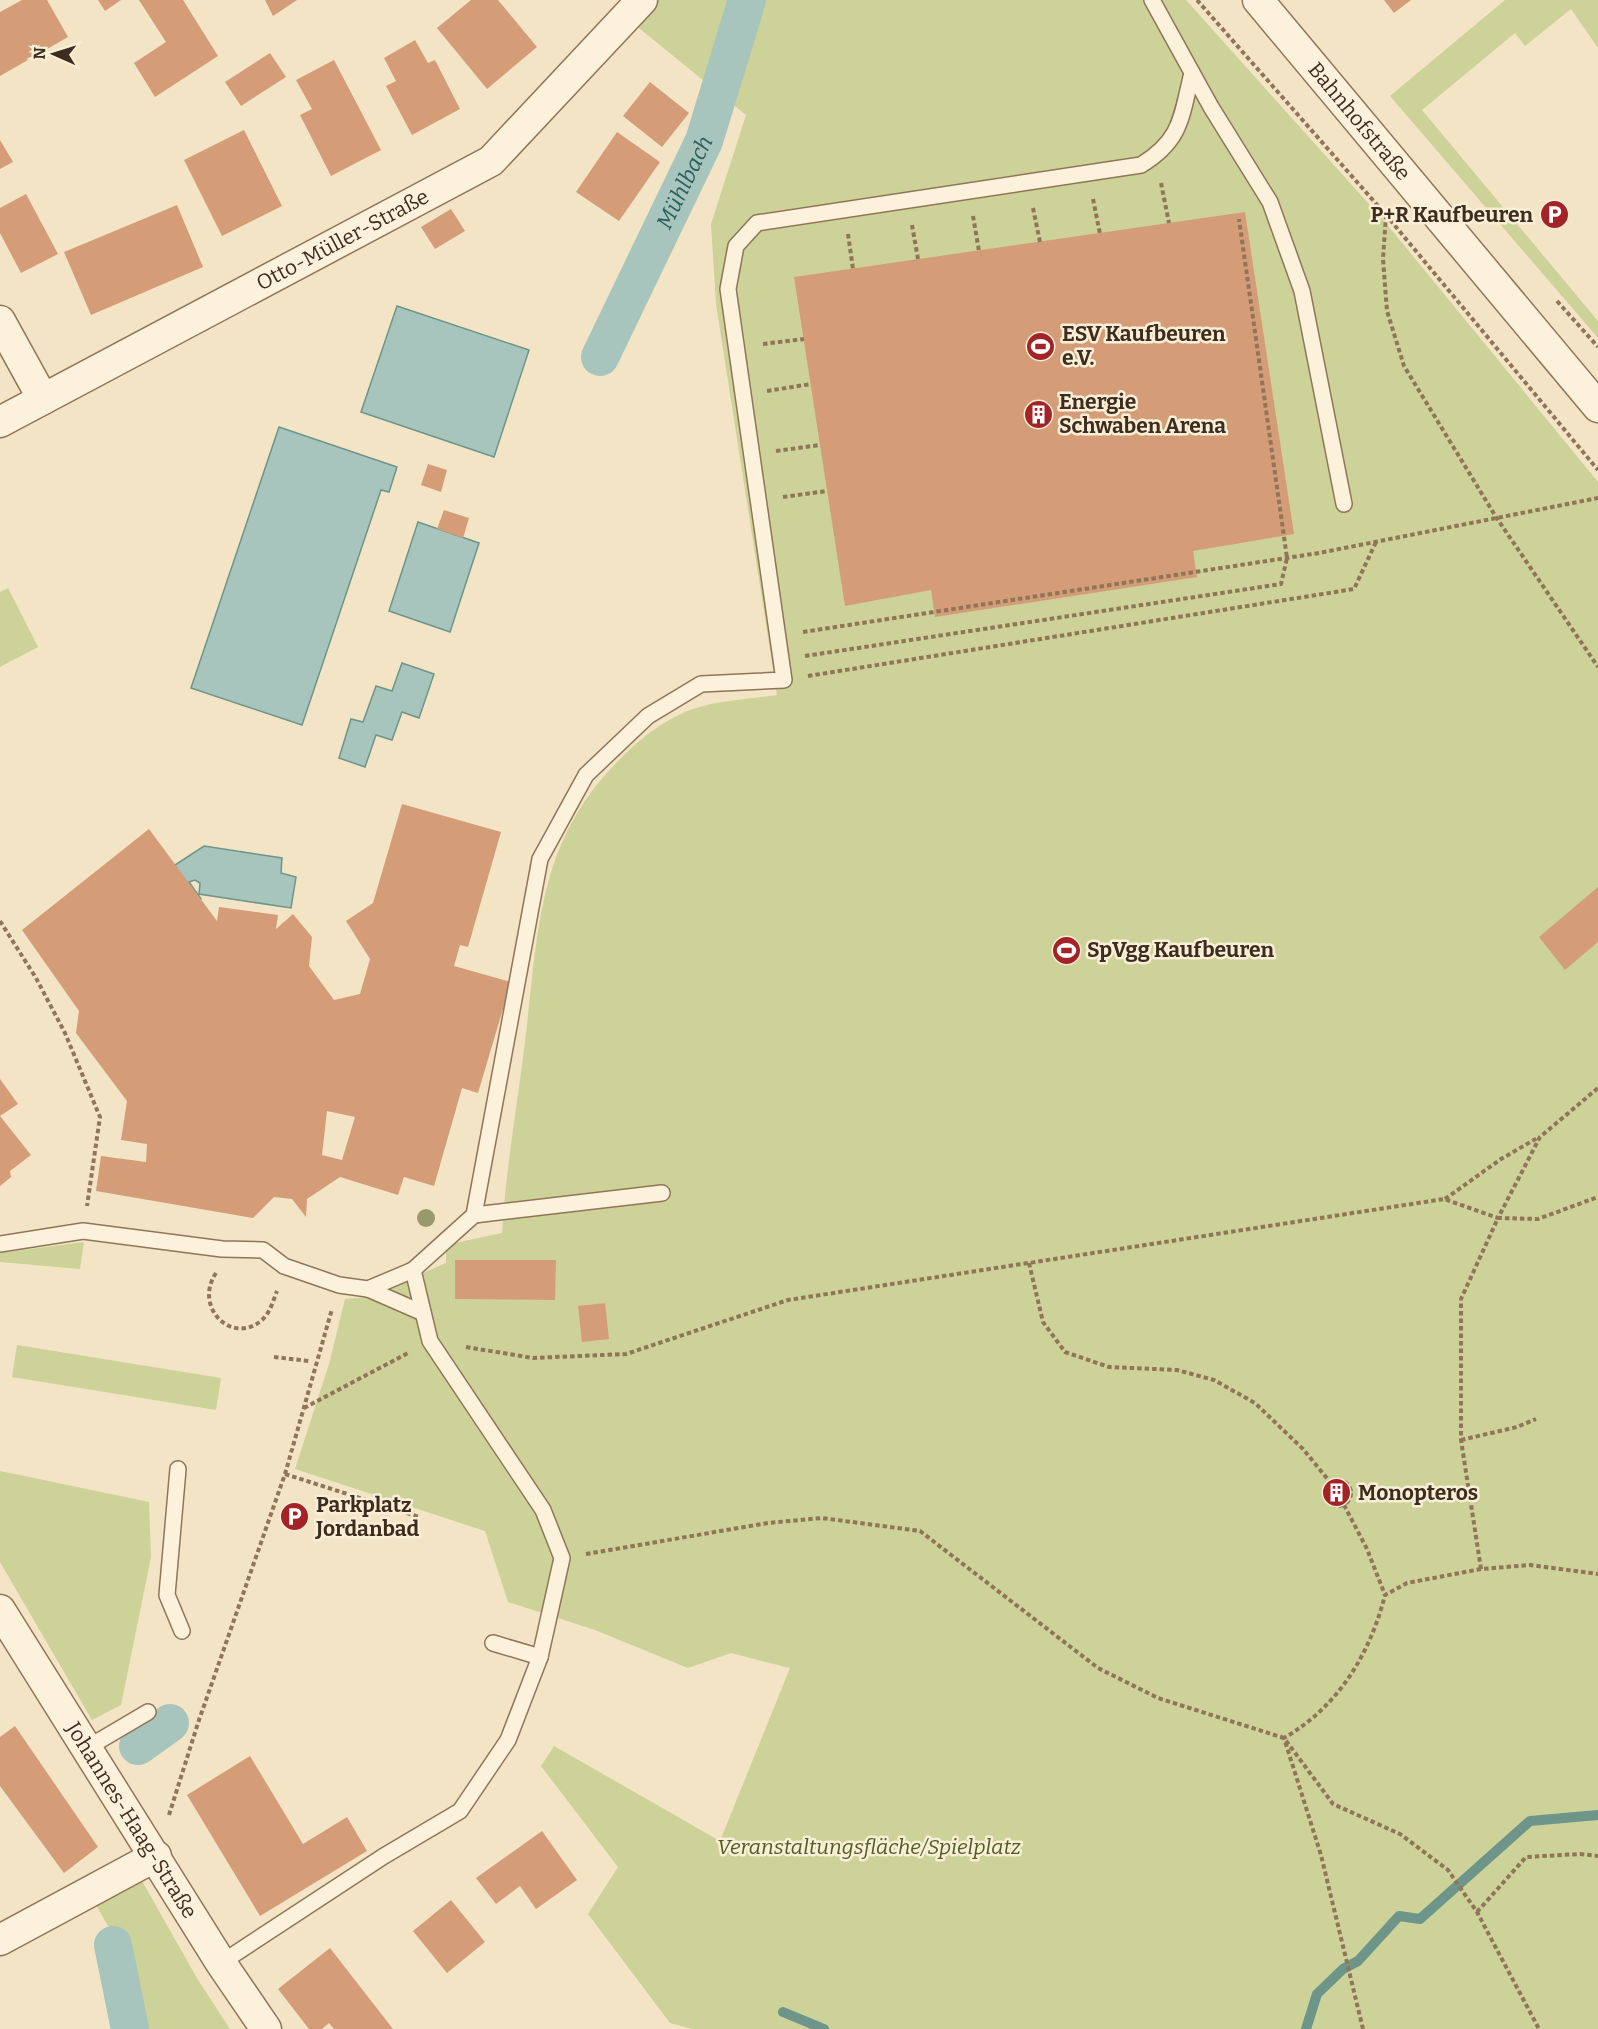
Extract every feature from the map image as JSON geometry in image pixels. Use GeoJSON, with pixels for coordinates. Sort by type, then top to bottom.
{"type":"FeatureCollection","features":[{"type":"Feature","properties":{"kind":"street","name":"Otto-Müller-Straße"},"geometry":{"type":"LineString","coordinates":[[0,422],[491,161],[642,0]]}},
{"type":"Feature","properties":{"kind":"street","name":"Bahnhofstraße"},"geometry":{"type":"LineString","coordinates":[[1258,0],[1598,407]]}},
{"type":"Feature","properties":{"kind":"street"},"geometry":{"type":"LineString","coordinates":[[0,321],[43,399]]}},
{"type":"Feature","properties":{"kind":"street","name":"Johannes-Haag-Straße"},"geometry":{"type":"LineString","coordinates":[[0,1610],[221,1963],[266,2029]]}},
{"type":"Feature","properties":{"kind":"street"},"geometry":{"type":"LineString","coordinates":[[0,1940],[156,1856]]}},
{"type":"Feature","properties":{"kind":"lane"},"geometry":{"type":"LineString","coordinates":[[1152,0],[1192,73],[1270,202],[1302,291],[1344,504]]}},
{"type":"Feature","properties":{"kind":"lane"},"geometry":{"type":"LineString","coordinates":[[474,1215],[540,859],[586,775],[648,716],[701,684],[784,680],[728,289],[736,246],[757,223],[1142,165],[1163,151],[1174,138],[1192,73]]}},
{"type":"Feature","properties":{"kind":"lane"},"geometry":{"type":"LineString","coordinates":[[368,1289],[413,1270],[474,1215],[662,1193]]}},
{"type":"Feature","properties":{"kind":"lane"},"geometry":{"type":"LineString","coordinates":[[0,1244],[83,1231],[222,1250],[263,1250],[284,1266],[339,1285],[368,1289],[423,1313]]}},
{"type":"Feature","properties":{"kind":"lane"},"geometry":{"type":"LineString","coordinates":[[221,1963],[384,1856],[460,1811],[508,1740],[540,1657],[562,1557],[543,1510],[430,1341],[413,1270]]}},
{"type":"Feature","properties":{"kind":"lane"},"geometry":{"type":"LineString","coordinates":[[178,1469],[167,1595],[182,1631]]}},
{"type":"Feature","properties":{"kind":"lane"},"geometry":{"type":"LineString","coordinates":[[493,1643],[540,1657]]}},
{"type":"Feature","properties":{"kind":"lane"},"geometry":{"type":"LineString","coordinates":[[87,1748],[148,1712]]}},
{"type":"Feature","properties":{"kind":"path"},"geometry":{"type":"LineString","coordinates":[[1197,0],[1386,215],[1598,470]]}},
{"type":"Feature","properties":{"kind":"path"},"geometry":{"type":"LineString","coordinates":[[1161,180],[1169,223]]}},
{"type":"Feature","properties":{"kind":"path"},"geometry":{"type":"LineString","coordinates":[[1092,194],[1100,234]]}},
{"type":"Feature","properties":{"kind":"path"},"geometry":{"type":"LineString","coordinates":[[1031,199],[1040,242]]}},
{"type":"Feature","properties":{"kind":"path"},"geometry":{"type":"LineString","coordinates":[[972,214],[979,251]]}},
{"type":"Feature","properties":{"kind":"path"},"geometry":{"type":"LineString","coordinates":[[1386,215],[1383,259],[1387,311],[1404,366],[1496,517],[1598,667]]}},
{"type":"Feature","properties":{"kind":"path"},"geometry":{"type":"LineString","coordinates":[[780,660],[1281,584],[1287,558],[1239,219]]}},
{"type":"Feature","properties":{"kind":"path"},"geometry":{"type":"LineString","coordinates":[[912,223],[918,260]]}},
{"type":"Feature","properties":{"kind":"path"},"geometry":{"type":"LineString","coordinates":[[847,231],[853,269]]}},
{"type":"Feature","properties":{"kind":"path"},"geometry":{"type":"LineString","coordinates":[[761,345],[804,339]]}},
{"type":"Feature","properties":{"kind":"path"},"geometry":{"type":"LineString","coordinates":[[767,391],[811,384]]}},
{"type":"Feature","properties":{"kind":"path"},"geometry":{"type":"LineString","coordinates":[[777,451],[820,445]]}},
{"type":"Feature","properties":{"kind":"path"},"geometry":{"type":"LineString","coordinates":[[785,497],[827,491]]}},
{"type":"Feature","properties":{"kind":"path"},"geometry":{"type":"LineString","coordinates":[[803,632],[1287,558],[1598,498]]}},
{"type":"Feature","properties":{"kind":"path"},"geometry":{"type":"LineString","coordinates":[[784,680],[1354,589],[1376,542]]}},
{"type":"Feature","properties":{"kind":"path"},"geometry":{"type":"LineString","coordinates":[[0,921],[36,978],[65,1033],[100,1117],[83,1231]]}},
{"type":"Feature","properties":{"kind":"path"},"geometry":{"type":"LineString","coordinates":[[304,1408],[430,1341],[533,1358],[626,1354],[788,1300],[1444,1199],[1501,1159],[1540,1137],[1598,1088]]}},
{"type":"Feature","properties":{"kind":"path"},"geometry":{"type":"LineString","coordinates":[[1481,1569],[1461,1440],[1461,1299],[1498,1218],[1540,1137]]}},
{"type":"Feature","properties":{"kind":"path"},"geometry":{"type":"LineString","coordinates":[[1444,1199],[1498,1218],[1538,1219],[1598,1197]]}},
{"type":"Feature","properties":{"kind":"path"},"geometry":{"type":"LineString","coordinates":[[1029,1263],[1043,1322],[1065,1352],[1109,1367],[1177,1370],[1214,1380],[1255,1403],[1303,1449],[1330,1482]]}},
{"type":"Feature","properties":{"kind":"path"},"geometry":{"type":"LineString","coordinates":[[217,1272],[207,1291],[209,1303],[213,1313],[231,1326],[254,1325],[263,1319],[278,1290]]}},
{"type":"Feature","properties":{"kind":"path"},"geometry":{"type":"LineString","coordinates":[[156,1856],[198,1724],[285,1474],[339,1285]]}},
{"type":"Feature","properties":{"kind":"path"},"geometry":{"type":"LineString","coordinates":[[274,1357],[309,1361]]}},
{"type":"Feature","properties":{"kind":"path"},"geometry":{"type":"LineString","coordinates":[[1461,1440],[1517,1427],[1536,1419]]}},
{"type":"Feature","properties":{"kind":"path"},"geometry":{"type":"LineString","coordinates":[[285,1474],[419,1517]]}},
{"type":"Feature","properties":{"kind":"path"},"geometry":{"type":"LineString","coordinates":[[1342,1481],[1349,1486],[1351,1494],[1344,1505],[1335,1507],[1325,1498],[1325,1490],[1330,1482],[1342,1481]]}},
{"type":"Feature","properties":{"kind":"path"},"geometry":{"type":"LineString","coordinates":[[1284,1738],[1306,1726],[1346,1683],[1362,1660],[1378,1626],[1385,1595],[1344,1505]]}},
{"type":"Feature","properties":{"kind":"path"},"geometry":{"type":"LineString","coordinates":[[562,1557],[768,1523],[822,1518],[920,1531],[1098,1668],[1158,1698],[1284,1738],[1333,1804],[1400,1834],[1448,1870],[1468,1896],[1539,2029]]}},
{"type":"Feature","properties":{"kind":"path"},"geometry":{"type":"LineString","coordinates":[[1385,1595],[1407,1583],[1481,1569],[1530,1565],[1598,1574]]}},
{"type":"Feature","properties":{"kind":"path"},"geometry":{"type":"LineString","coordinates":[[1284,1738],[1321,1855],[1363,2029]]}},
{"type":"Feature","properties":{"kind":"path"},"geometry":{"type":"LineString","coordinates":[[1477,1912],[1526,1857],[1580,1854],[1598,1856]]}},
{"type":"Feature","properties":{"kind":"green space","name":"Veranstaltungsfläche/Spielplatz"},"geometry":{"type":"Polygon","coordinates":[[[656,0],[1186,0],[1385,222],[1598,482],[1598,2029],[692,2029],[670,2023],[588,1914],[618,1867],[541,1766],[554,1746],[720,1841],[790,1668],[731,1653],[688,1668],[595,1630],[508,1602],[485,1531],[295,1469],[329,1364],[345,1299],[368,1297],[446,1263],[446,1245],[502,1233],[509,1158],[540,921],[547,886],[558,853],[573,821],[594,789],[621,758],[666,722],[706,705],[777,695],[716,304],[711,224],[746,115],[634,24],[656,0]]]}},
{"type":"Feature","properties":{"kind":"green space"},"geometry":{"type":"Polygon","coordinates":[[[1505,0],[1598,0],[1598,48],[1571,9],[1525,46],[1515,33],[1422,110],[1598,321],[1598,338],[1390,96],[1505,0]]]}},
{"type":"Feature","properties":{"kind":"green space"},"geometry":{"type":"Polygon","coordinates":[[[8,588],[38,647],[0,667],[0,592],[8,588]]]}},
{"type":"Feature","properties":{"kind":"green space"},"geometry":{"type":"Polygon","coordinates":[[[84,1242],[80,1269],[0,1262],[0,1253],[84,1242]]]}},
{"type":"Feature","properties":{"kind":"green space"},"geometry":{"type":"Polygon","coordinates":[[[17,1345],[221,1378],[216,1410],[12,1377],[17,1345]]]}},
{"type":"Feature","properties":{"kind":"green space"},"geometry":{"type":"Polygon","coordinates":[[[0,1471],[149,1502],[151,1557],[121,1705],[92,1720],[0,1562],[0,1471]]]}},
{"type":"Feature","properties":{"kind":"green space"},"geometry":{"type":"Polygon","coordinates":[[[142,1881],[198,1980],[230,2029],[136,2029],[118,1943],[96,1905],[142,1881]]]}},
{"type":"Feature","properties":{"kind":"water"},"geometry":{"type":"Polygon","coordinates":[[[397,306],[529,350],[494,457],[361,412],[397,306]]]}},
{"type":"Feature","properties":{"kind":"water"},"geometry":{"type":"Polygon","coordinates":[[[279,427],[397,467],[389,492],[381,490],[302,725],[191,688],[279,427]]]}},
{"type":"Feature","properties":{"kind":"water"},"geometry":{"type":"Polygon","coordinates":[[[418,522],[479,543],[450,632],[389,611],[418,522]]]}},
{"type":"Feature","properties":{"kind":"water"},"geometry":{"type":"Polygon","coordinates":[[[402,663],[434,674],[419,718],[402,712],[392,740],[376,735],[365,767],[339,758],[351,719],[363,722],[376,686],[392,691],[402,663]]]}},
{"type":"Feature","properties":{"kind":"water"},"geometry":{"type":"Polygon","coordinates":[[[204,846],[282,858],[281,873],[296,877],[291,908],[199,894],[200,883],[195,880],[189,882],[201,899],[161,937],[175,865],[204,846]]]}},
{"type":"Feature","properties":{"kind":"building"},"geometry":{"type":"Polygon","coordinates":[[[22,0],[47,0],[68,37],[0,76],[0,12],[22,0]]]}},
{"type":"Feature","properties":{"kind":"building"},"geometry":{"type":"Polygon","coordinates":[[[98,0],[121,0],[105,11],[98,0]]]}},
{"type":"Feature","properties":{"kind":"building"},"geometry":{"type":"Polygon","coordinates":[[[139,0],[183,0],[218,56],[155,97],[134,63],[166,42],[139,0]]]}},
{"type":"Feature","properties":{"kind":"building"},"geometry":{"type":"Polygon","coordinates":[[[265,0],[297,0],[273,16],[265,0]]]}},
{"type":"Feature","properties":{"kind":"building"},"geometry":{"type":"Polygon","coordinates":[[[471,0],[498,0],[537,47],[487,89],[437,28],[471,0]]]}},
{"type":"Feature","properties":{"kind":"building"},"geometry":{"type":"Polygon","coordinates":[[[1384,0],[1411,0],[1394,13],[1384,0]]]}},
{"type":"Feature","properties":{"kind":"building"},"geometry":{"type":"Polygon","coordinates":[[[415,40],[428,63],[435,60],[460,109],[412,135],[386,86],[396,81],[384,58],[415,40]]]}},
{"type":"Feature","properties":{"kind":"building"},"geometry":{"type":"Polygon","coordinates":[[[270,53],[286,77],[241,106],[225,82],[270,53]]]}},
{"type":"Feature","properties":{"kind":"building"},"geometry":{"type":"Polygon","coordinates":[[[334,60],[381,150],[331,176],[300,115],[312,109],[296,80],[334,60]]]}},
{"type":"Feature","properties":{"kind":"building"},"geometry":{"type":"Polygon","coordinates":[[[650,82],[689,113],[662,147],[623,116],[650,82]]]}},
{"type":"Feature","properties":{"kind":"building"},"geometry":{"type":"Polygon","coordinates":[[[244,130],[282,206],[222,236],[184,160],[244,130]]]}},
{"type":"Feature","properties":{"kind":"building"},"geometry":{"type":"Polygon","coordinates":[[[617,132],[660,162],[619,221],[576,192],[617,132]]]}},
{"type":"Feature","properties":{"kind":"building"},"geometry":{"type":"Polygon","coordinates":[[[0,140],[13,162],[0,169],[0,140]]]}},
{"type":"Feature","properties":{"kind":"building"},"geometry":{"type":"Polygon","coordinates":[[[26,194],[58,254],[21,273],[0,233],[0,208],[26,194]]]}},
{"type":"Feature","properties":{"kind":"building"},"geometry":{"type":"Polygon","coordinates":[[[177,205],[203,267],[91,315],[64,252],[177,205]]]}},
{"type":"Feature","properties":{"kind":"building"},"geometry":{"type":"Polygon","coordinates":[[[451,209],[465,231],[435,249],[421,227],[451,209]]]}},
{"type":"Feature","properties":{"kind":"building","name":"Energie Schwaben Arena"},"geometry":{"type":"Polygon","coordinates":[[[1245,212],[1294,534],[1193,551],[1197,577],[935,617],[931,590],[845,606],[794,277],[1245,212]]]}},
{"type":"Feature","properties":{"kind":"building"},"geometry":{"type":"Polygon","coordinates":[[[428,464],[447,470],[441,492],[421,485],[428,464]]]}},
{"type":"Feature","properties":{"kind":"building"},"geometry":{"type":"Polygon","coordinates":[[[444,510],[469,518],[463,538],[437,529],[444,510]]]}},
{"type":"Feature","properties":{"kind":"building"},"geometry":{"type":"Polygon","coordinates":[[[402,804],[501,832],[468,947],[460,945],[454,966],[511,982],[478,1093],[462,1088],[434,1186],[404,1177],[398,1195],[340,1177],[307,1199],[306,1217],[292,1199],[274,1197],[253,1218],[96,1191],[101,1156],[146,1162],[147,1144],[121,1140],[127,1101],[76,1033],[79,1011],[22,930],[149,829],[217,921],[219,907],[278,915],[276,929],[293,914],[312,937],[309,966],[334,1000],[360,994],[370,959],[346,921],[373,903],[402,804]],[[327,1111],[322,1155],[342,1160],[355,1117],[327,1111]]]}},
{"type":"Feature","properties":{"kind":"building"},"geometry":{"type":"Polygon","coordinates":[[[1598,887],[1598,942],[1565,970],[1539,937],[1598,887]]]}},
{"type":"Feature","properties":{"kind":"building"},"geometry":{"type":"Polygon","coordinates":[[[0,1079],[18,1104],[0,1116],[0,1079]]]}},
{"type":"Feature","properties":{"kind":"building"},"geometry":{"type":"Polygon","coordinates":[[[0,1116],[31,1155],[10,1171],[11,1177],[0,1186],[0,1116]]]}},
{"type":"Feature","properties":{"kind":"building"},"geometry":{"type":"Polygon","coordinates":[[[455,1260],[556,1260],[555,1300],[455,1299],[455,1260]]]}},
{"type":"Feature","properties":{"kind":"building"},"geometry":{"type":"Polygon","coordinates":[[[605,1303],[609,1339],[582,1342],[578,1306],[605,1303]]]}},
{"type":"Feature","properties":{"kind":"building","name":"Monopteros"},"geometry":{"type":"Polygon","coordinates":[[[1340,1488],[1343,1489],[1343,1499],[1336,1500],[1333,1499],[1332,1492],[1333,1489],[1340,1488]]]}},
{"type":"Feature","properties":{"kind":"building"},"geometry":{"type":"Polygon","coordinates":[[[15,1726],[98,1847],[64,1873],[0,1786],[0,1737],[15,1726]]]}},
{"type":"Feature","properties":{"kind":"building"},"geometry":{"type":"Polygon","coordinates":[[[250,1756],[303,1844],[347,1817],[367,1851],[260,1916],[187,1795],[250,1756]]]}},
{"type":"Feature","properties":{"kind":"building"},"geometry":{"type":"Polygon","coordinates":[[[542,1831],[577,1880],[536,1909],[520,1886],[496,1904],[476,1878],[542,1831]]]}},
{"type":"Feature","properties":{"kind":"building"},"geometry":{"type":"Polygon","coordinates":[[[451,1900],[485,1942],[447,1973],[413,1931],[451,1900]]]}},
{"type":"Feature","properties":{"kind":"building"},"geometry":{"type":"Polygon","coordinates":[[[330,1948],[393,2029],[334,2029],[329,2023],[322,2029],[309,2029],[278,1989],[330,1948]]]}},
{"type":"Feature","properties":{"kind":"waterway","name":"Mühlbach"},"geometry":{"type":"LineString","coordinates":[[600,357],[704,141],[747,0]]}},
{"type":"Feature","properties":{"kind":"waterway","name":"Mühlbach"},"geometry":{"type":"LineString","coordinates":[[138,1746],[170,1723]]}},
{"type":"Feature","properties":{"kind":"waterway"},"geometry":{"type":"LineString","coordinates":[[1306,2029],[1317,1994],[1343,1969],[1358,1961],[1399,1916],[1420,1919],[1530,1821],[1598,1815]]}},
{"type":"Feature","properties":{"kind":"waterway","name":"Mühlbach"},"geometry":{"type":"LineString","coordinates":[[113,1945],[130,2029]]}},
{"type":"Feature","properties":{"kind":"waterway"},"geometry":{"type":"LineString","coordinates":[[783,2012],[824,2029]]}},
{"type":"Feature","properties":{"kind":"place","name":"P+R Kaufbeuren"},"geometry":{"type":"Point","coordinates":[1554,215]}},
{"type":"Feature","properties":{"kind":"place","name":"ESV Kaufbeuren e.V."},"geometry":{"type":"Point","coordinates":[1041,346]}},
{"type":"Feature","properties":{"kind":"place","name":"Energie Schwaben Arena"},"geometry":{"type":"Point","coordinates":[1038,414]}},
{"type":"Feature","properties":{"kind":"place","name":"SpVgg Kaufbeuren"},"geometry":{"type":"Point","coordinates":[1066,950]}},
{"type":"Feature","properties":{"kind":"place","name":"Monopteros"},"geometry":{"type":"Point","coordinates":[1337,1493]}},
{"type":"Feature","properties":{"kind":"place","name":"Parkplatz Jordanbad"},"geometry":{"type":"Point","coordinates":[295,1517]}}]}
